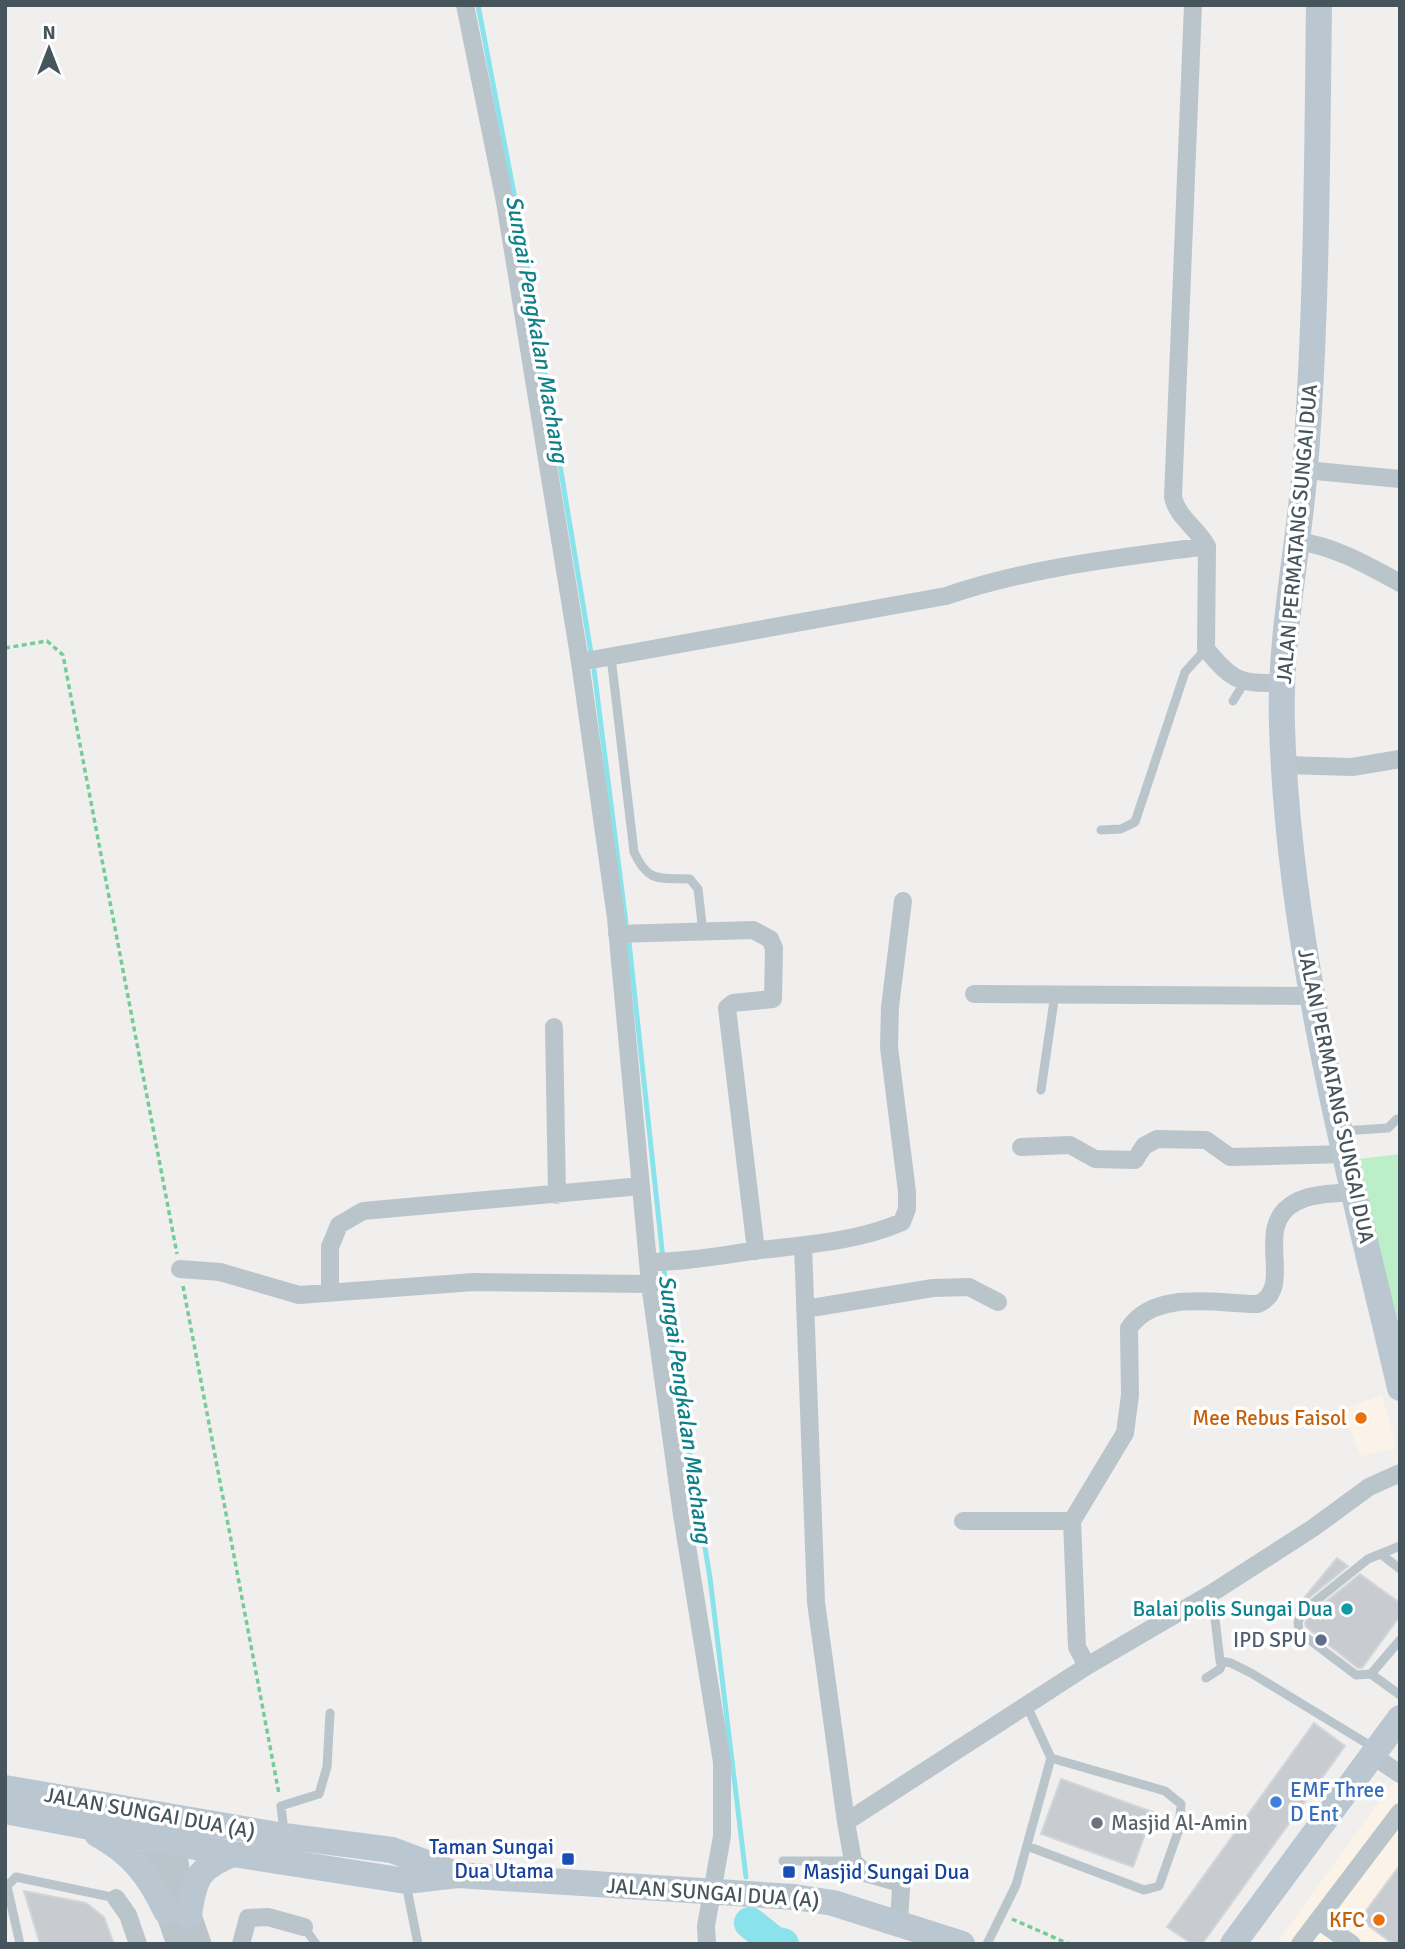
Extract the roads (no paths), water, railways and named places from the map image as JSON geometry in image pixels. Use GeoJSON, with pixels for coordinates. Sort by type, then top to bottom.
{"type":"FeatureCollection","features":[{"type":"Feature","properties":{"kind":"main road","name":"JALAN PERMATANG SUNGAI DUA"},"geometry":{"type":"LineString","coordinates":[[1319,5],[1314,328],[1305,470],[1286,615],[1284,765],[1291,864],[1312,996],[1400,1388]]}},
{"type":"Feature","properties":{"kind":"main road"},"geometry":{"type":"LineString","coordinates":[[1233,1944],[1400,1718]]}},
{"type":"Feature","properties":{"kind":"main road","name":"JALAN SUNGAI DUA (A)"},"geometry":{"type":"LineString","coordinates":[[5,1787],[165,1829],[233,1854],[406,1881],[458,1875],[833,1903],[962,1944]]}},
{"type":"Feature","properties":{"kind":"main road","name":"JALAN SUNGAI DUA (A)"},"geometry":{"type":"LineString","coordinates":[[5,1811],[77,1824],[284,1836],[392,1850],[458,1875]]}},
{"type":"Feature","properties":{"kind":"main road"},"geometry":{"type":"LineString","coordinates":[[77,1824],[129,1854],[177,1913],[192,1893],[204,1868],[233,1854]]}},
{"type":"Feature","properties":{"kind":"street"},"geometry":{"type":"LineString","coordinates":[[465,5],[505,202],[580,662],[618,934],[650,1284],[682,1515],[722,1762],[722,1836],[706,1926],[708,1944]]}},
{"type":"Feature","properties":{"kind":"street"},"geometry":{"type":"LineString","coordinates":[[1193,5],[1172,485],[1175,509],[1201,535],[1207,545],[1206,649],[1221,667],[1244,682],[1284,682]]}},
{"type":"Feature","properties":{"kind":"street"},"geometry":{"type":"LineString","coordinates":[[1305,470],[1400,479]]}},
{"type":"Feature","properties":{"kind":"street"},"geometry":{"type":"LineString","coordinates":[[1297,541],[1318,544],[1362,562],[1400,583]]}},
{"type":"Feature","properties":{"kind":"street"},"geometry":{"type":"LineString","coordinates":[[580,662],[946,596],[997,578],[1041,569],[1207,545]]}},
{"type":"Feature","properties":{"kind":"street"},"geometry":{"type":"LineString","coordinates":[[1284,765],[1352,767],[1400,759]]}},
{"type":"Feature","properties":{"kind":"street"},"geometry":{"type":"LineString","coordinates":[[650,1262],[688,1261],[803,1245],[885,1230],[902,1222],[907,1209],[889,1047],[890,1007],[903,901]]}},
{"type":"Feature","properties":{"kind":"street"},"geometry":{"type":"LineString","coordinates":[[618,934],[753,930],[770,939],[774,948],[773,999],[733,1003],[727,1009],[756,1251]]}},
{"type":"Feature","properties":{"kind":"street"},"geometry":{"type":"LineString","coordinates":[[974,994],[1312,996]]}},
{"type":"Feature","properties":{"kind":"street"},"geometry":{"type":"LineString","coordinates":[[554,1027],[557,1195]]}},
{"type":"Feature","properties":{"kind":"street"},"geometry":{"type":"LineString","coordinates":[[1021,1147],[1070,1145],[1095,1159],[1135,1164],[1144,1146],[1157,1139],[1206,1140],[1230,1157],[1343,1142]]}},
{"type":"Feature","properties":{"kind":"street"},"geometry":{"type":"LineString","coordinates":[[330,1292],[330,1247],[339,1225],[363,1211],[641,1186]]}},
{"type":"Feature","properties":{"kind":"street"},"geometry":{"type":"LineString","coordinates":[[1087,1666],[1077,1647],[1072,1521],[1125,1433],[1130,1395],[1129,1328],[1135,1318],[1145,1311],[1167,1303],[1258,1304],[1267,1300],[1275,1287],[1277,1217],[1296,1202],[1313,1196],[1354,1192]]}},
{"type":"Feature","properties":{"kind":"street"},"geometry":{"type":"LineString","coordinates":[[803,1245],[816,1602],[846,1822],[853,1861],[865,1873],[897,1882],[901,1889],[899,1922]]}},
{"type":"Feature","properties":{"kind":"street"},"geometry":{"type":"LineString","coordinates":[[180,1269],[220,1272],[299,1295],[474,1282],[650,1284]]}},
{"type":"Feature","properties":{"kind":"street"},"geometry":{"type":"LineString","coordinates":[[805,1309],[933,1288],[969,1287],[998,1302]]}},
{"type":"Feature","properties":{"kind":"street"},"geometry":{"type":"LineString","coordinates":[[846,1822],[1087,1666],[1212,1593],[1313,1528],[1368,1487],[1400,1473]]}},
{"type":"Feature","properties":{"kind":"street"},"geometry":{"type":"LineString","coordinates":[[963,1521],[1072,1521]]}},
{"type":"Feature","properties":{"kind":"street"},"geometry":{"type":"LineString","coordinates":[[1375,1753],[1400,1774]]}},
{"type":"Feature","properties":{"kind":"street"},"geometry":{"type":"LineString","coordinates":[[1300,1944],[1400,1812]]}},
{"type":"Feature","properties":{"kind":"street"},"geometry":{"type":"LineString","coordinates":[[165,1829],[177,1913],[178,1944]]}},
{"type":"Feature","properties":{"kind":"street"},"geometry":{"type":"LineString","coordinates":[[116,1898],[128,1915],[138,1944]]}},
{"type":"Feature","properties":{"kind":"street"},"geometry":{"type":"LineString","coordinates":[[177,1913],[200,1944]]}},
{"type":"Feature","properties":{"kind":"street"},"geometry":{"type":"LineString","coordinates":[[241,1944],[248,1918],[268,1917],[304,1927]]}},
{"type":"Feature","properties":{"kind":"street"},"geometry":{"type":"LineString","coordinates":[[1318,1920],[1352,1944]]}},
{"type":"Feature","properties":{"kind":"lane"},"geometry":{"type":"LineString","coordinates":[[1101,830],[1121,829],[1135,822],[1185,672],[1206,649]]}},
{"type":"Feature","properties":{"kind":"lane"},"geometry":{"type":"LineString","coordinates":[[611,657],[634,852],[643,872],[656,878],[690,879],[701,899],[703,932]]}},
{"type":"Feature","properties":{"kind":"lane"},"geometry":{"type":"LineString","coordinates":[[1233,701],[1244,682]]}},
{"type":"Feature","properties":{"kind":"lane"},"geometry":{"type":"LineString","coordinates":[[1041,1090],[1055,995]]}},
{"type":"Feature","properties":{"kind":"lane"},"geometry":{"type":"LineString","coordinates":[[1343,1142],[1388,1128],[1397,1119]]}},
{"type":"Feature","properties":{"kind":"lane"},"geometry":{"type":"LineString","coordinates":[[1400,1546],[1368,1559],[1302,1612],[1298,1622],[1299,1632],[1356,1675],[1371,1674],[1400,1695]]}},
{"type":"Feature","properties":{"kind":"lane"},"geometry":{"type":"LineString","coordinates":[[1381,1554],[1400,1570]]}},
{"type":"Feature","properties":{"kind":"lane"},"geometry":{"type":"LineString","coordinates":[[1212,1593],[1219,1659],[1222,1662],[1231,1663],[1251,1673],[1375,1753]]}},
{"type":"Feature","properties":{"kind":"lane"},"geometry":{"type":"LineString","coordinates":[[1371,1674],[1400,1640]]}},
{"type":"Feature","properties":{"kind":"lane"},"geometry":{"type":"LineString","coordinates":[[1206,1678],[1220,1669],[1222,1662]]}},
{"type":"Feature","properties":{"kind":"lane"},"geometry":{"type":"LineString","coordinates":[[987,1944],[1016,1885],[1051,1758],[1027,1704]]}},
{"type":"Feature","properties":{"kind":"lane"},"geometry":{"type":"LineString","coordinates":[[284,1836],[281,1806],[320,1794],[327,1767],[330,1713]]}},
{"type":"Feature","properties":{"kind":"lane"},"geometry":{"type":"LineString","coordinates":[[1027,1846],[1144,1890],[1159,1886],[1180,1829],[1181,1804],[1165,1791],[1051,1758]]}},
{"type":"Feature","properties":{"kind":"lane"},"geometry":{"type":"LineString","coordinates":[[783,1861],[853,1861]]}},
{"type":"Feature","properties":{"kind":"lane"},"geometry":{"type":"LineString","coordinates":[[20,1944],[8,1886],[16,1877],[116,1898]]}},
{"type":"Feature","properties":{"kind":"lane"},"geometry":{"type":"LineString","coordinates":[[406,1881],[418,1944]]}},
{"type":"Feature","properties":{"kind":"lane"},"geometry":{"type":"LineString","coordinates":[[304,1927],[316,1944]]}},
{"type":"Feature","properties":{"kind":"waterway","name":"Sungai Pengkalan Machang"},"geometry":{"type":"LineString","coordinates":[[478,5],[523,241],[591,653]]}},
{"type":"Feature","properties":{"kind":"waterway","name":"Sungai Pengkalan Machang"},"geometry":{"type":"LineString","coordinates":[[594,670],[626,923]]}},
{"type":"Feature","properties":{"kind":"waterway","name":"Sungai Pengkalan Machang"},"geometry":{"type":"LineString","coordinates":[[629,942],[673,1352],[710,1578],[746,1877]]}},
{"type":"Feature","properties":{"kind":"waterway","name":"Sungai Pengkalan Machang"},"geometry":{"type":"LineString","coordinates":[[750,1923],[774,1942],[783,1944]]}},
{"type":"Feature","properties":{"kind":"place","name":"Mee Rebus Faisol"},"geometry":{"type":"Point","coordinates":[1361,1418]}},
{"type":"Feature","properties":{"kind":"place","name":"Balai polis Sungai Dua"},"geometry":{"type":"Point","coordinates":[1347,1609]}},
{"type":"Feature","properties":{"kind":"place","name":"IPD SPU"},"geometry":{"type":"Point","coordinates":[1321,1640]}},
{"type":"Feature","properties":{"kind":"place","name":"EMF Three D Ent"},"geometry":{"type":"Point","coordinates":[1276,1802]}},
{"type":"Feature","properties":{"kind":"place","name":"Masjid Al-Amin"},"geometry":{"type":"Point","coordinates":[1097,1823]}},
{"type":"Feature","properties":{"kind":"place","name":"Taman Sungai Dua Utama"},"geometry":{"type":"Point","coordinates":[568,1859]}},
{"type":"Feature","properties":{"kind":"place","name":"Masjid Sungai Dua"},"geometry":{"type":"Point","coordinates":[789,1872]}},
{"type":"Feature","properties":{"kind":"place","name":"KFC"},"geometry":{"type":"Point","coordinates":[1379,1920]}}]}
